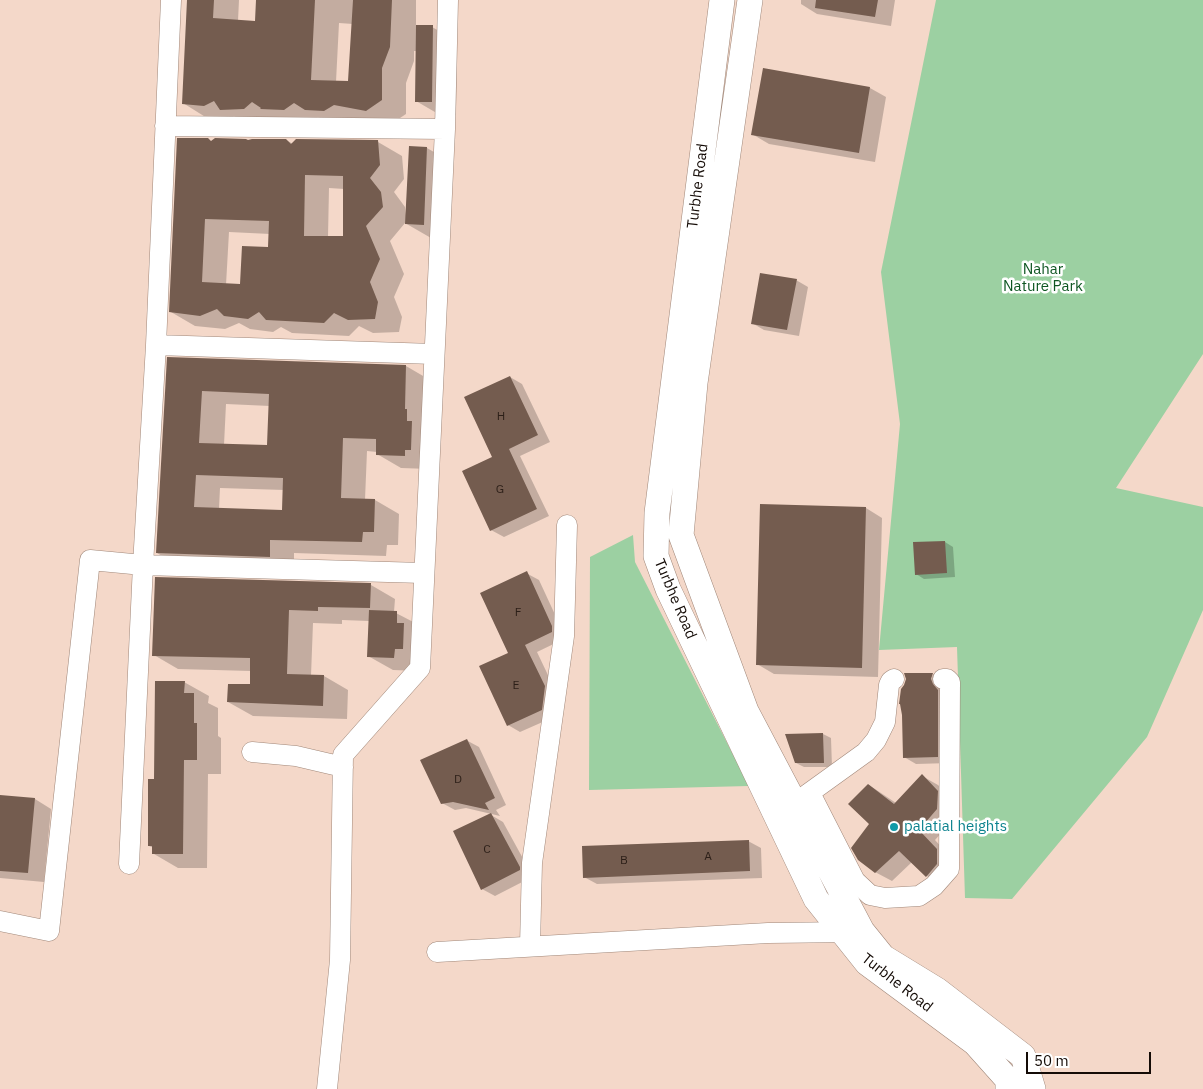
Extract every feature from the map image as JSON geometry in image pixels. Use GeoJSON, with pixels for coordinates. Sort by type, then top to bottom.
{"type":"FeatureCollection","features":[{"type":"Feature","properties":{"kind":"street"},"geometry":{"type":"LineString","coordinates":[[129,864],[143,565],[156,345],[171,0]]}},
{"type":"Feature","properties":{"kind":"street"},"geometry":{"type":"LineString","coordinates":[[327,1089],[340,960],[343,755],[420,668],[445,129],[448,0]]}},
{"type":"Feature","properties":{"kind":"street","name":"Turbhe Road"},"geometry":{"type":"LineString","coordinates":[[722,0],[657,513],[656,556],[668,589],[739,717],[792,803],[816,899],[852,932],[866,963],[975,1043],[1008,1080],[1008,1089]]}},
{"type":"Feature","properties":{"kind":"street"},"geometry":{"type":"LineString","coordinates":[[739,717],[681,535],[695,383],[750,0]]}},
{"type":"Feature","properties":{"kind":"street"},"geometry":{"type":"LineString","coordinates":[[165,126],[445,129]]}},
{"type":"Feature","properties":{"kind":"street"},"geometry":{"type":"LineString","coordinates":[[156,345],[434,354]]}},
{"type":"Feature","properties":{"kind":"street"},"geometry":{"type":"LineString","coordinates":[[530,946],[533,847],[564,636],[567,525]]}},
{"type":"Feature","properties":{"kind":"street"},"geometry":{"type":"LineString","coordinates":[[656,556],[685,546]]}},
{"type":"Feature","properties":{"kind":"street"},"geometry":{"type":"LineString","coordinates":[[0,921],[49,931],[90,560],[143,565],[423,573]]}},
{"type":"Feature","properties":{"kind":"street"},"geometry":{"type":"LineString","coordinates":[[894,678],[889,685],[885,722],[876,740],[866,752],[792,803],[855,881],[870,895],[884,898],[919,896],[934,886],[949,869],[950,682],[947,679],[943,679]]}},
{"type":"Feature","properties":{"kind":"street"},"geometry":{"type":"LineString","coordinates":[[252,752],[296,756],[343,767]]}},
{"type":"Feature","properties":{"kind":"street"},"geometry":{"type":"LineString","coordinates":[[437,952],[768,933],[852,932],[884,957],[937,990],[1023,1056],[1032,1089]]}},
{"type":"Feature","properties":{"kind":"green space","name":"Nahar Nature Park"},"geometry":{"type":"Polygon","coordinates":[[[936,0],[1203,0],[1203,354],[1116,488],[1203,507],[1203,610],[1147,737],[1012,899],[965,898],[957,647],[879,650],[900,424],[881,272],[936,0]]]}},
{"type":"Feature","properties":{"kind":"green space"},"geometry":{"type":"Polygon","coordinates":[[[633,535],[635,562],[749,786],[589,790],[590,557],[633,535]]]}},
{"type":"Feature","properties":{"kind":"building"},"geometry":{"type":"Polygon","coordinates":[[[187,0],[214,0],[213,18],[255,21],[256,0],[315,0],[311,80],[348,81],[353,0],[392,0],[390,47],[382,68],[382,100],[366,111],[334,105],[324,111],[305,110],[294,103],[284,110],[260,109],[252,102],[244,109],[220,110],[214,101],[204,106],[182,104],[187,0]]]}},
{"type":"Feature","properties":{"kind":"building"},"geometry":{"type":"Polygon","coordinates":[[[816,0],[878,0],[875,17],[815,8],[816,0]]]}},
{"type":"Feature","properties":{"kind":"building"},"geometry":{"type":"Polygon","coordinates":[[[416,25],[433,25],[432,102],[415,102],[416,25]]]}},
{"type":"Feature","properties":{"kind":"building"},"geometry":{"type":"Polygon","coordinates":[[[763,68],[870,87],[859,153],[751,135],[763,68]]]}},
{"type":"Feature","properties":{"kind":"building"},"geometry":{"type":"Polygon","coordinates":[[[177,138],[208,138],[211,141],[215,138],[248,140],[286,139],[291,144],[296,139],[378,140],[380,165],[370,178],[381,192],[383,207],[366,226],[380,259],[370,282],[378,302],[375,319],[348,320],[334,313],[324,323],[266,320],[259,312],[248,319],[224,316],[217,309],[200,316],[169,312],[177,138]],[[305,175],[304,236],[343,236],[343,176],[305,175]],[[205,219],[202,282],[240,284],[242,246],[268,247],[269,221],[205,219]]]}},
{"type":"Feature","properties":{"kind":"building"},"geometry":{"type":"Polygon","coordinates":[[[409,146],[427,147],[424,225],[405,224],[409,146]]]}},
{"type":"Feature","properties":{"kind":"building"},"geometry":{"type":"Polygon","coordinates":[[[760,273],[797,279],[787,330],[751,324],[760,273]]]}},
{"type":"Feature","properties":{"kind":"building"},"geometry":{"type":"Polygon","coordinates":[[[167,357],[406,365],[405,409],[407,409],[407,421],[412,421],[411,450],[405,450],[405,456],[376,455],[376,439],[343,438],[341,498],[375,499],[374,532],[363,532],[362,542],[270,540],[270,557],[156,553],[167,357]],[[202,391],[199,443],[267,445],[269,394],[202,391]],[[196,475],[194,507],[282,510],[283,478],[196,475]]]}},
{"type":"Feature","properties":{"kind":"building"},"geometry":{"type":"Polygon","coordinates":[[[510,376],[538,435],[509,449],[537,509],[490,531],[462,471],[492,457],[464,397],[510,376]]]}},
{"type":"Feature","properties":{"kind":"building"},"geometry":{"type":"Polygon","coordinates":[[[760,504],[866,507],[862,668],[756,665],[760,504]]]}},
{"type":"Feature","properties":{"kind":"building"},"geometry":{"type":"Polygon","coordinates":[[[945,541],[947,573],[915,575],[913,542],[945,541]]]}},
{"type":"Feature","properties":{"kind":"building"},"geometry":{"type":"Polygon","coordinates":[[[527,571],[552,626],[552,632],[525,645],[545,686],[542,710],[507,726],[479,666],[508,653],[480,593],[527,571]]]}},
{"type":"Feature","properties":{"kind":"building"},"geometry":{"type":"Polygon","coordinates":[[[155,577],[371,583],[370,608],[318,607],[318,611],[289,610],[287,674],[324,675],[323,706],[227,702],[228,684],[250,684],[250,658],[152,656],[155,577]]]}},
{"type":"Feature","properties":{"kind":"building"},"geometry":{"type":"Polygon","coordinates":[[[369,610],[397,611],[397,623],[404,623],[403,649],[395,649],[394,658],[367,657],[369,610]]]}},
{"type":"Feature","properties":{"kind":"building"},"geometry":{"type":"Polygon","coordinates":[[[904,673],[933,673],[931,679],[938,690],[938,757],[903,758],[902,715],[899,704],[901,689],[906,679],[904,673]]]}},
{"type":"Feature","properties":{"kind":"building"},"geometry":{"type":"Polygon","coordinates":[[[155,681],[185,681],[184,693],[194,693],[194,723],[197,723],[197,760],[184,760],[183,854],[152,854],[152,846],[148,846],[148,779],[154,779],[155,681]]]}},
{"type":"Feature","properties":{"kind":"building"},"geometry":{"type":"Polygon","coordinates":[[[823,733],[824,763],[795,763],[785,734],[823,733]]]}},
{"type":"Feature","properties":{"kind":"building"},"geometry":{"type":"Polygon","coordinates":[[[467,739],[495,798],[485,803],[489,810],[453,802],[441,804],[420,760],[467,739]]]}},
{"type":"Feature","properties":{"kind":"building","name":"palatial heights"},"geometry":{"type":"Polygon","coordinates":[[[922,774],[938,791],[937,809],[919,830],[937,849],[937,864],[926,877],[899,851],[875,873],[858,860],[851,848],[869,824],[848,804],[868,784],[894,804],[922,774]]]}},
{"type":"Feature","properties":{"kind":"building"},"geometry":{"type":"Polygon","coordinates":[[[0,795],[35,798],[28,873],[0,871],[0,795]]]}},
{"type":"Feature","properties":{"kind":"building"},"geometry":{"type":"Polygon","coordinates":[[[491,813],[520,870],[481,890],[453,831],[491,813]]]}},
{"type":"Feature","properties":{"kind":"building"},"geometry":{"type":"Polygon","coordinates":[[[749,840],[750,871],[583,878],[582,846],[749,840]]]}},
{"type":"Feature","properties":{"kind":"place","name":"palatial heights"},"geometry":{"type":"Point","coordinates":[894,827]}}]}
